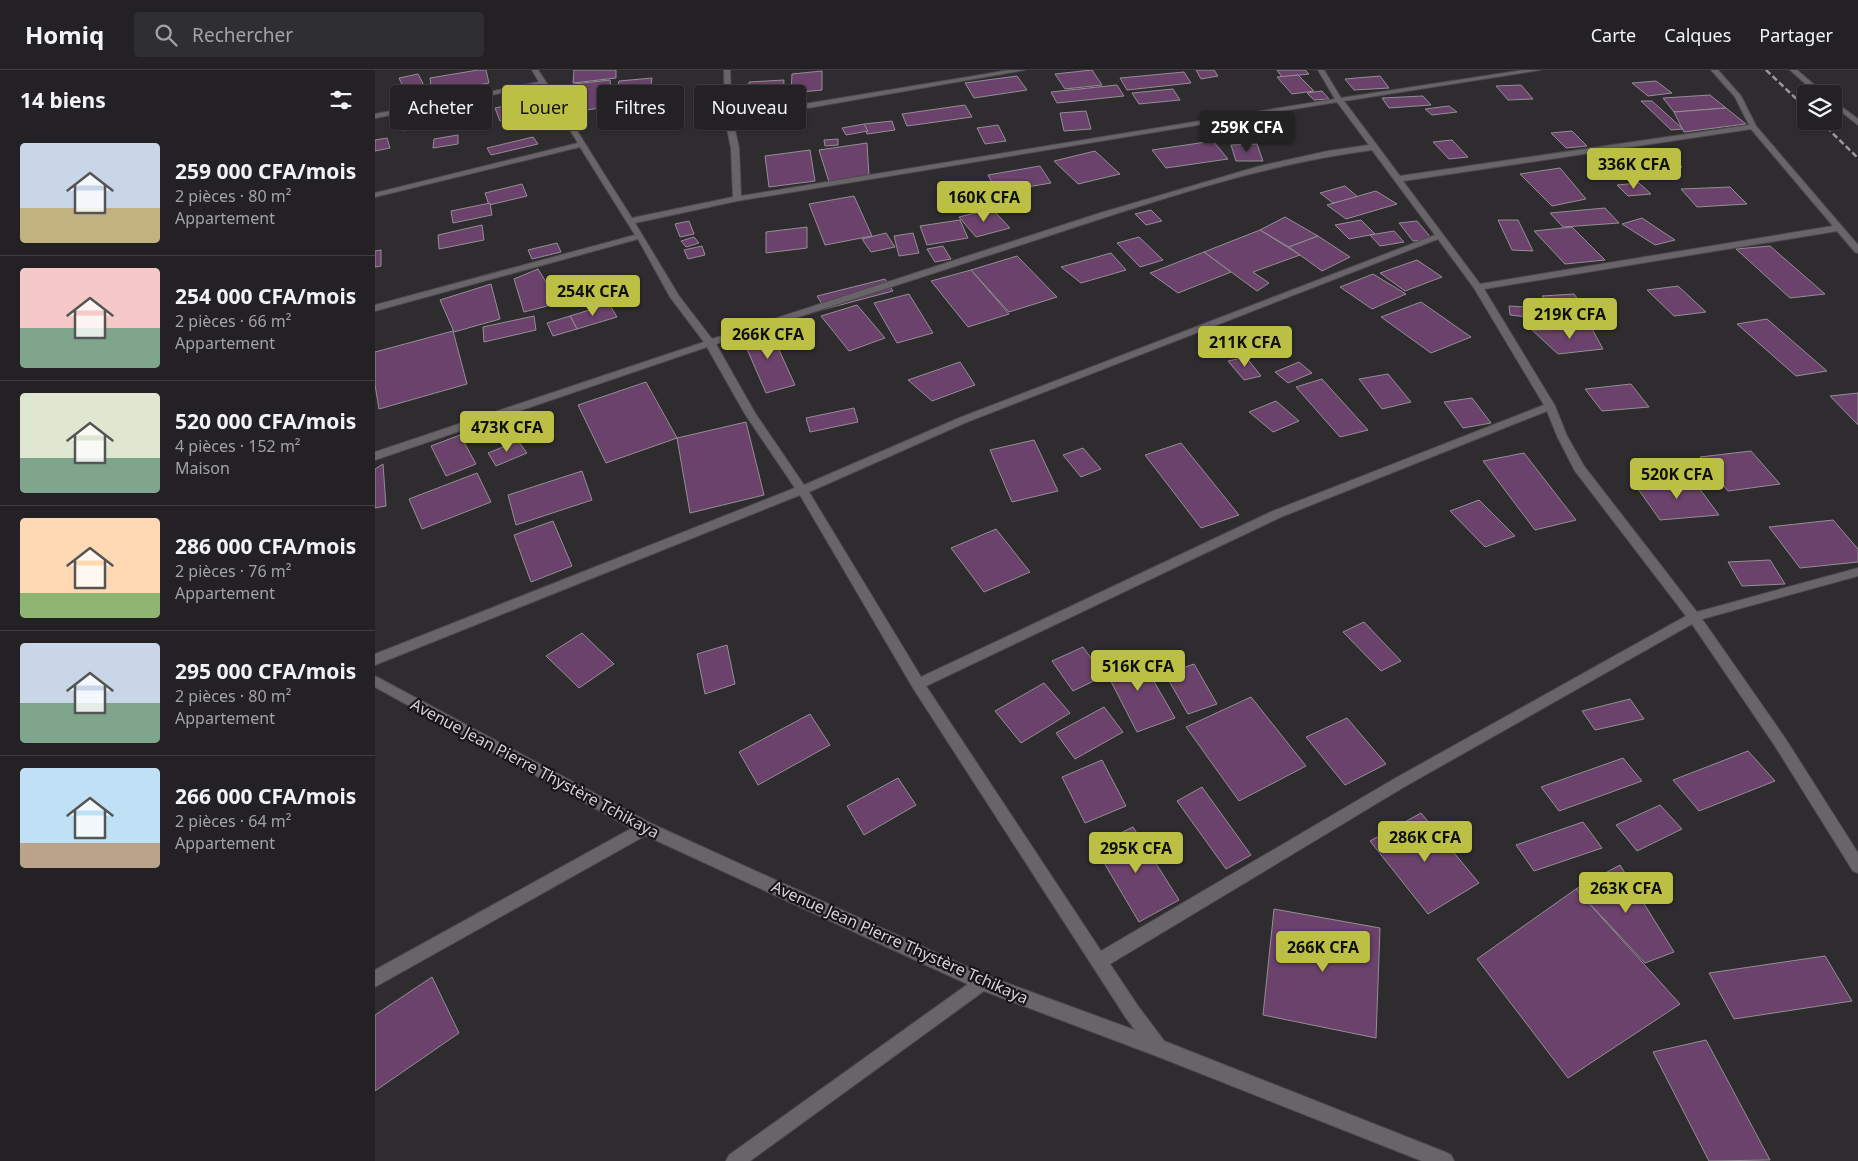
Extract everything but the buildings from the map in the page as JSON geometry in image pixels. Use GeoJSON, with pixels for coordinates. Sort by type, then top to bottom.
{"type":"FeatureCollection","features":[{"type":"Feature","properties":{"kind":"street"},"geometry":{"type":"LineString","coordinates":[[535,70],[631,221],[675,296],[710,343],[750,414],[802,490],[919,684],[1132,1012],[1159,1048]]}},
{"type":"Feature","properties":{"kind":"street"},"geometry":{"type":"LineString","coordinates":[[727,70],[728,85]]}},
{"type":"Feature","properties":{"kind":"street"},"geometry":{"type":"LineString","coordinates":[[806,106],[1022,70]]}},
{"type":"Feature","properties":{"kind":"street"},"geometry":{"type":"LineString","coordinates":[[1321,70],[1339,100],[1478,287],[1550,406],[1562,436],[1579,468],[1695,617],[1780,742],[1858,866]]}},
{"type":"Feature","properties":{"kind":"street"},"geometry":{"type":"LineString","coordinates":[[631,221],[737,199],[1339,100],[1537,70]]}},
{"type":"Feature","properties":{"kind":"street"},"geometry":{"type":"LineString","coordinates":[[1714,70],[1738,96],[1753,127],[1837,228],[1858,250]]}},
{"type":"Feature","properties":{"kind":"street"},"geometry":{"type":"LineString","coordinates":[[1793,70],[1811,85]]}},
{"type":"Feature","properties":{"kind":"street"},"geometry":{"type":"LineString","coordinates":[[375,116],[543,83]]}},
{"type":"Feature","properties":{"kind":"street"},"geometry":{"type":"LineString","coordinates":[[1842,110],[1858,123]]}},
{"type":"Feature","properties":{"kind":"street"},"geometry":{"type":"LineString","coordinates":[[1398,179],[1753,127]]}},
{"type":"Feature","properties":{"kind":"street"},"geometry":{"type":"LineString","coordinates":[[731,130],[735,148],[737,199]]}},
{"type":"Feature","properties":{"kind":"street"},"geometry":{"type":"LineString","coordinates":[[375,195],[581,144]]}},
{"type":"Feature","properties":{"kind":"street"},"geometry":{"type":"LineString","coordinates":[[375,456],[710,343],[1103,215],[1263,168],[1328,154],[1374,147]]}},
{"type":"Feature","properties":{"kind":"street"},"geometry":{"type":"LineString","coordinates":[[1478,287],[1837,228]]}},
{"type":"Feature","properties":{"kind":"street"},"geometry":{"type":"LineString","coordinates":[[375,308],[504,271],[640,236]]}},
{"type":"Feature","properties":{"kind":"street"},"geometry":{"type":"LineString","coordinates":[[375,660],[802,490],[963,420],[1439,236]]}},
{"type":"Feature","properties":{"kind":"street"},"geometry":{"type":"LineString","coordinates":[[919,684],[1277,514],[1550,406]]}},
{"type":"Feature","properties":{"kind":"street"},"geometry":{"type":"LineString","coordinates":[[1099,961],[1399,783],[1695,617],[1858,572]]}},
{"type":"Feature","properties":{"kind":"street","name":"Avenue Jean Pierre Thystère Tchikaya"},"geometry":{"type":"LineString","coordinates":[[375,681],[645,828],[982,982],[1159,1048],[1445,1161]]}},
{"type":"Feature","properties":{"kind":"street"},"geometry":{"type":"LineString","coordinates":[[375,979],[645,828]]}},
{"type":"Feature","properties":{"kind":"street"},"geometry":{"type":"LineString","coordinates":[[735,1161],[982,982]]}},
{"type":"Feature","properties":{"kind":"railway"},"geometry":{"type":"LineString","coordinates":[[1766,70],[1797,99]]}},
{"type":"Feature","properties":{"kind":"railway"},"geometry":{"type":"LineString","coordinates":[[1829,130],[1858,158]]}}]}
